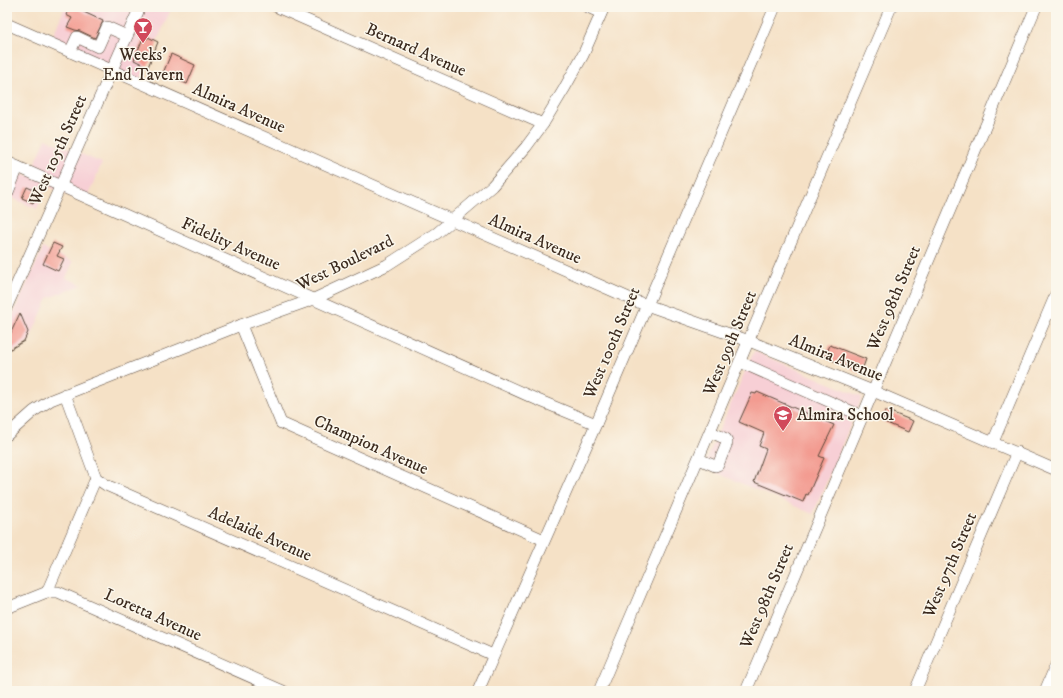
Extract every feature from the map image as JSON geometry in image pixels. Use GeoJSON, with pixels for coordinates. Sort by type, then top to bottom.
{"type":"FeatureCollection","features":[{"type":"Feature","properties":{"kind":"street","name":"West 105th Street"},"geometry":{"type":"LineString","coordinates":[[7,306],[140,7]]}},
{"type":"Feature","properties":{"kind":"street","name":"Bernard Avenue"},"geometry":{"type":"LineString","coordinates":[[277,7],[542,124]]}},
{"type":"Feature","properties":{"kind":"street"},"geometry":{"type":"LineString","coordinates":[[588,7],[602,10]]}},
{"type":"Feature","properties":{"kind":"street","name":"West 100th Street"},"geometry":{"type":"LineString","coordinates":[[478,691],[596,424],[775,7]]}},
{"type":"Feature","properties":{"kind":"street","name":"West 99th Street"},"geometry":{"type":"LineString","coordinates":[[599,691],[750,341],[891,7]]}},
{"type":"Feature","properties":{"kind":"street","name":"West 98th Street"},"geometry":{"type":"LineString","coordinates":[[746,691],[1036,7]]}},
{"type":"Feature","properties":{"kind":"street","name":"West Boulevard"},"geometry":{"type":"LineString","coordinates":[[7,434],[34,411],[51,400],[241,325],[314,299],[387,265],[424,242],[492,186],[526,147],[564,90],[583,55],[602,10]]}},
{"type":"Feature","properties":{"kind":"street","name":"Almira Avenue"},"geometry":{"type":"LineString","coordinates":[[7,24],[646,306],[750,341],[1017,452],[1056,470]]}},
{"type":"Feature","properties":{"kind":"street"},"geometry":{"type":"LineString","coordinates":[[70,52],[77,37],[98,47],[107,27],[127,36]]}},
{"type":"Feature","properties":{"kind":"street","name":"Fidelity Avenue"},"geometry":{"type":"LineString","coordinates":[[7,162],[538,400],[596,424]]}},
{"type":"Feature","properties":{"kind":"street"},"geometry":{"type":"LineString","coordinates":[[8,192],[18,167]]}},
{"type":"Feature","properties":{"kind":"street"},"geometry":{"type":"LineString","coordinates":[[993,442],[1056,294]]}},
{"type":"Feature","properties":{"kind":"street","name":"Champion Avenue"},"geometry":{"type":"LineString","coordinates":[[241,325],[281,424],[544,540]]}},
{"type":"Feature","properties":{"kind":"street"},"geometry":{"type":"LineString","coordinates":[[740,362],[862,416]]}},
{"type":"Feature","properties":{"kind":"street"},"geometry":{"type":"LineString","coordinates":[[7,608],[47,592],[96,478],[65,394]]}},
{"type":"Feature","properties":{"kind":"street"},"geometry":{"type":"LineString","coordinates":[[699,459],[715,466],[718,465],[728,443],[726,440],[710,432]]}},
{"type":"Feature","properties":{"kind":"street","name":"West 97th Street"},"geometry":{"type":"LineString","coordinates":[[914,691],[1017,452]]}},
{"type":"Feature","properties":{"kind":"street","name":"Adelaide Avenue"},"geometry":{"type":"LineString","coordinates":[[96,478],[106,485],[493,655]]}},
{"type":"Feature","properties":{"kind":"street","name":"Loretta Avenue"},"geometry":{"type":"LineString","coordinates":[[47,592],[58,592],[283,691]]}},
{"type":"Feature","properties":{"kind":"street"},"geometry":{"type":"LineString","coordinates":[[1045,691],[1056,665]]}},
{"type":"Feature","properties":{"kind":"shaded area"},"geometry":{"type":"Polygon","coordinates":[[[65,7],[124,7],[141,14],[145,7],[172,7],[140,80],[51,40],[65,7]]]}},
{"type":"Feature","properties":{"kind":"shaded area"},"geometry":{"type":"Polygon","coordinates":[[[46,139],[102,163],[85,202],[47,186],[37,209],[7,196],[7,178],[11,170],[29,177],[46,139]]]}},
{"type":"Feature","properties":{"kind":"shaded area"},"geometry":{"type":"Polygon","coordinates":[[[43,248],[73,262],[66,278],[82,285],[48,298],[29,341],[9,355],[7,354],[7,328],[43,248]]]}},
{"type":"Feature","properties":{"kind":"shaded area","name":"Almira School"},"geometry":{"type":"Polygon","coordinates":[[[754,351],[862,397],[813,514],[703,467],[754,351]]]}},
{"type":"Feature","properties":{"kind":"building"},"geometry":{"type":"Polygon","coordinates":[[[70,7],[103,21],[95,38],[67,27],[72,18],[66,15],[70,7]]]}},
{"type":"Feature","properties":{"kind":"building"},"geometry":{"type":"Polygon","coordinates":[[[148,37],[158,42],[148,67],[134,60],[143,38],[147,39],[148,37]]]}},
{"type":"Feature","properties":{"kind":"building"},"geometry":{"type":"Polygon","coordinates":[[[171,54],[195,65],[187,84],[163,73],[171,54]]]}},
{"type":"Feature","properties":{"kind":"building"},"geometry":{"type":"Polygon","coordinates":[[[27,187],[38,192],[33,203],[22,198],[27,187]]]}},
{"type":"Feature","properties":{"kind":"building"},"geometry":{"type":"Polygon","coordinates":[[[53,243],[62,247],[57,256],[64,259],[58,271],[43,264],[53,243]]]}},
{"type":"Feature","properties":{"kind":"building"},"geometry":{"type":"Polygon","coordinates":[[[20,313],[28,332],[24,341],[7,351],[7,341],[20,313]]]}},
{"type":"Feature","properties":{"kind":"building"},"geometry":{"type":"Polygon","coordinates":[[[830,345],[866,359],[861,373],[825,357],[830,345]]]}},
{"type":"Feature","properties":{"kind":"building"},"geometry":{"type":"Polygon","coordinates":[[[757,392],[834,425],[819,456],[824,458],[808,495],[806,494],[803,502],[754,482],[766,449],[759,446],[764,433],[739,422],[752,393],[756,394],[757,392]]]}},
{"type":"Feature","properties":{"kind":"building"},"geometry":{"type":"Polygon","coordinates":[[[885,411],[913,421],[908,432],[882,421],[885,411]]]}},
{"type":"Feature","properties":{"kind":"place","name":"Weeks' End Tavern"},"geometry":{"type":"Point","coordinates":[143,44]}},
{"type":"Feature","properties":{"kind":"place","name":"Almira School"},"geometry":{"type":"Point","coordinates":[783,432]}}]}
